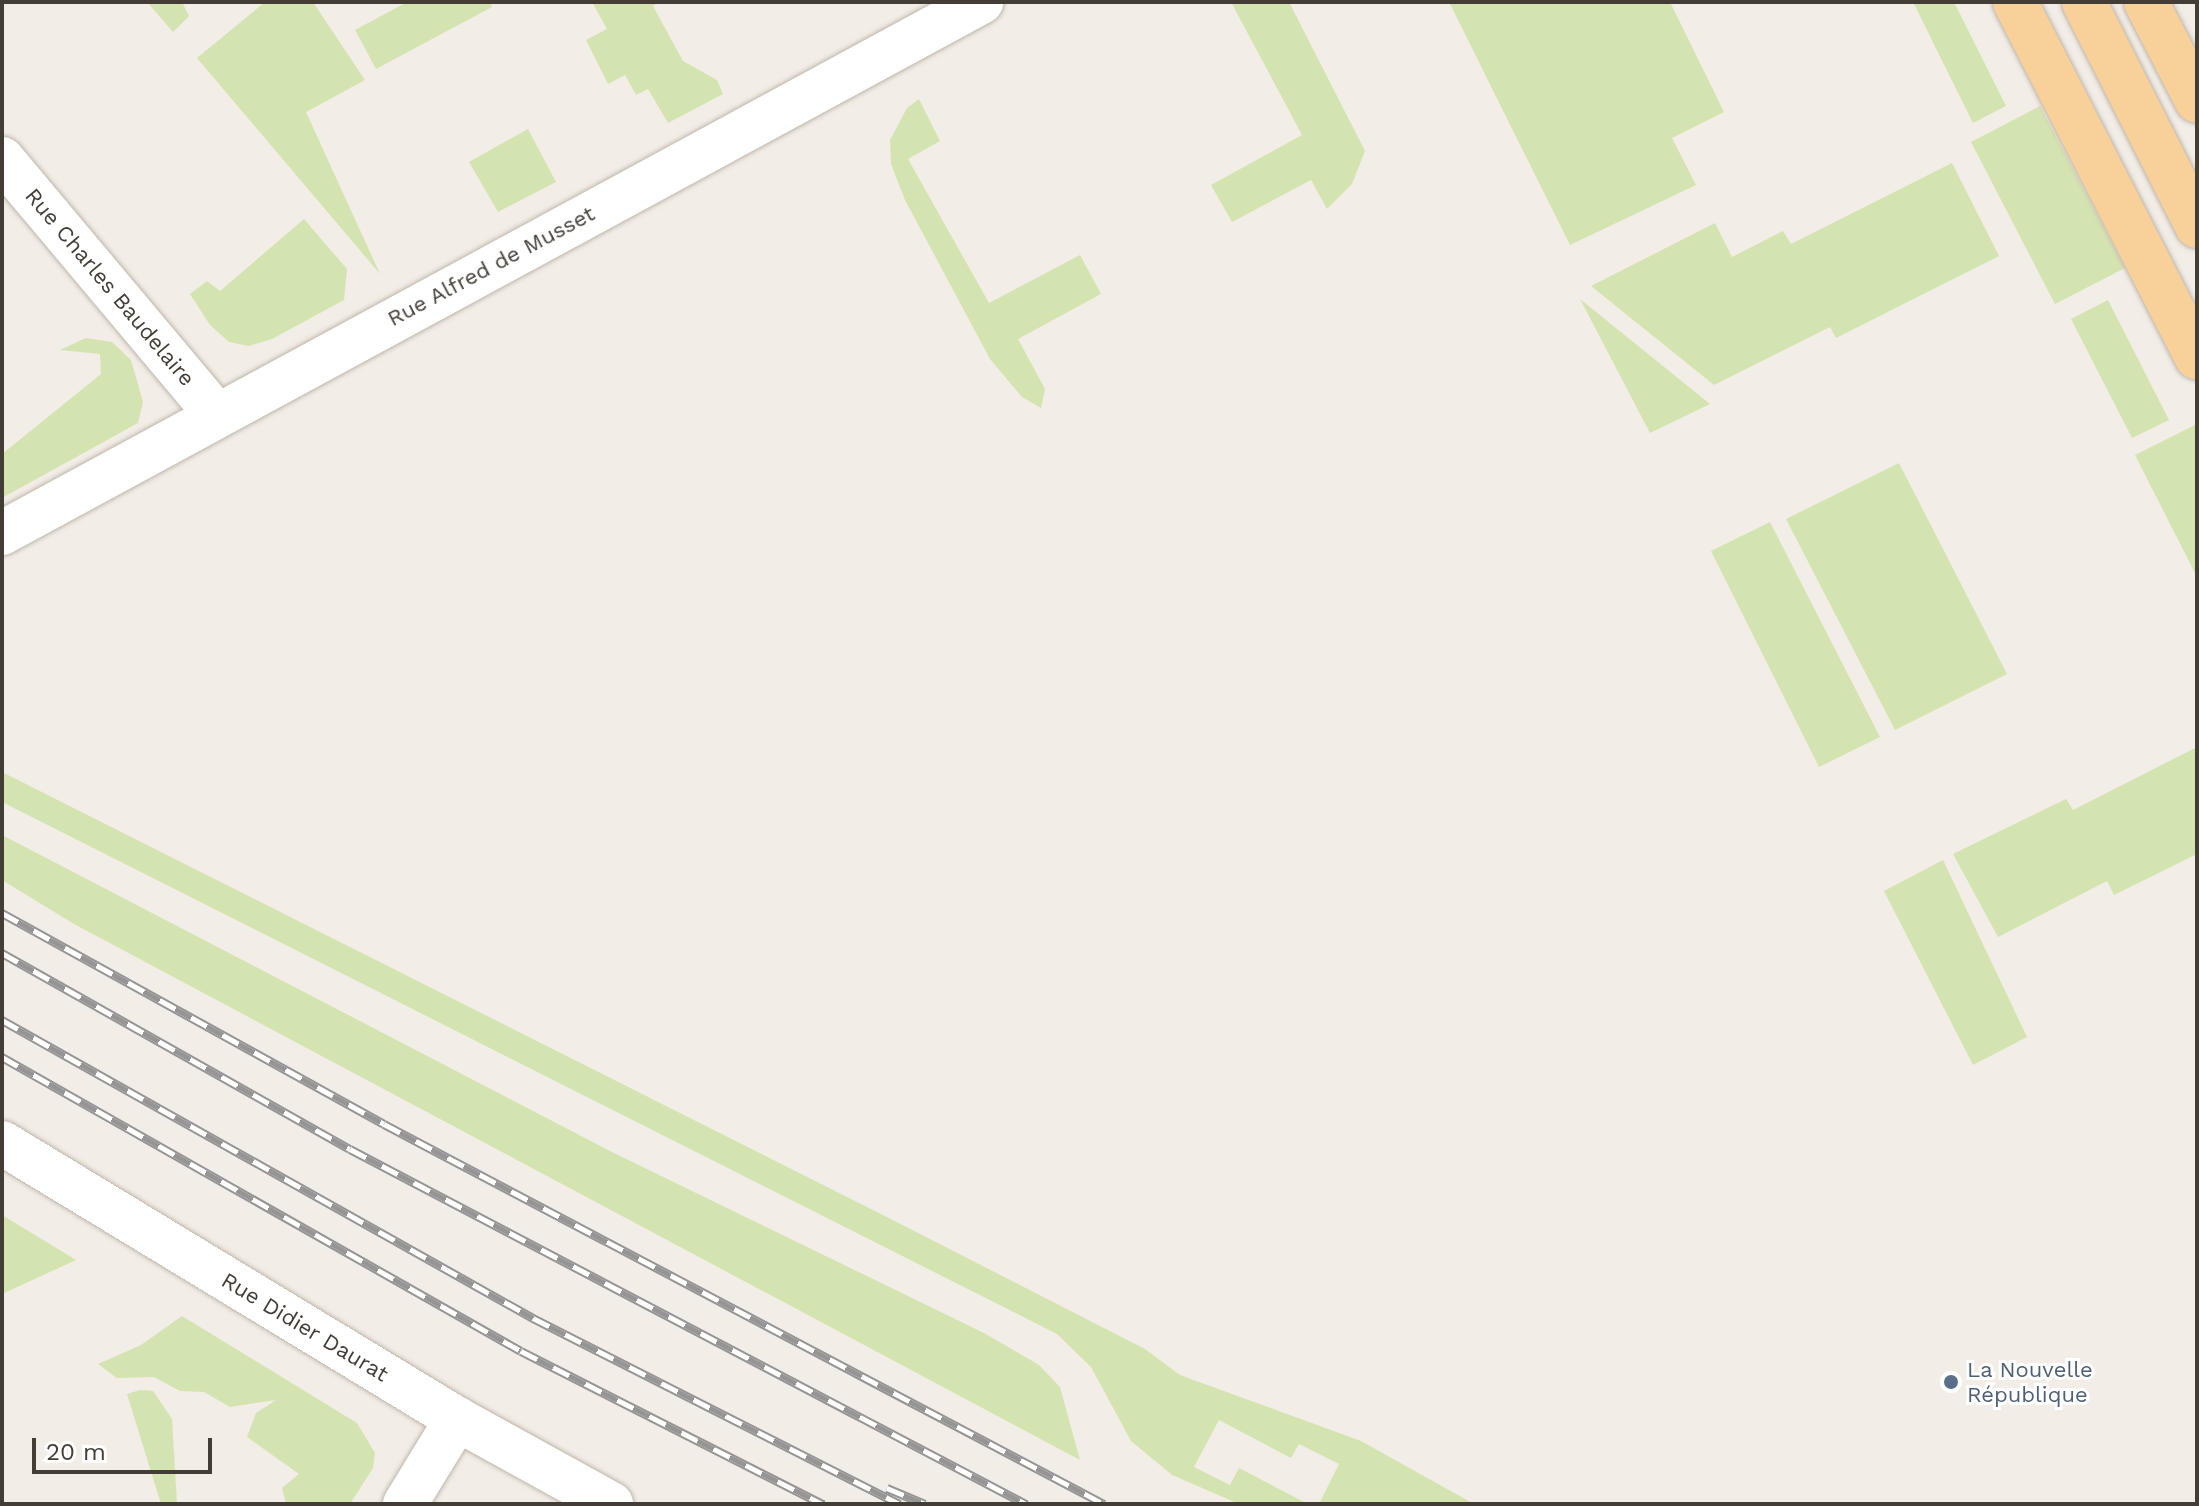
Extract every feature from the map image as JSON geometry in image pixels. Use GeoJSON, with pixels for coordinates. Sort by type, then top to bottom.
{"type":"FeatureCollection","features":[{"type":"Feature","properties":{"kind":"main road"},"geometry":{"type":"LineString","coordinates":[[2015,2],[2197,357]]}},
{"type":"Feature","properties":{"kind":"main road"},"geometry":{"type":"LineString","coordinates":[[2084,2],[2197,226]]}},
{"type":"Feature","properties":{"kind":"main road"},"geometry":{"type":"LineString","coordinates":[[2146,2],[2197,101]]}},
{"type":"Feature","properties":{"kind":"street","name":"Rue Alfred de Musset"},"geometry":{"type":"LineString","coordinates":[[2,533],[981,2]]}},
{"type":"Feature","properties":{"kind":"street","name":"Rue Charles Baudelaire"},"geometry":{"type":"LineString","coordinates":[[2,159],[217,415]]}},
{"type":"Feature","properties":{"kind":"street","name":"Rue Didier Daurat"},"geometry":{"type":"LineString","coordinates":[[2,1143],[457,1419],[611,1504]]}},
{"type":"Feature","properties":{"kind":"street"},"geometry":{"type":"LineString","coordinates":[[405,1504],[457,1419]]}},
{"type":"Feature","properties":{"kind":"green space"},"geometry":{"type":"Polygon","coordinates":[[[147,2],[182,2],[189,16],[173,32],[147,2]]]}},
{"type":"Feature","properties":{"kind":"green space"},"geometry":{"type":"Polygon","coordinates":[[[265,2],[313,2],[365,80],[306,112],[380,274],[197,58],[265,2]]]}},
{"type":"Feature","properties":{"kind":"green space"},"geometry":{"type":"Polygon","coordinates":[[[407,2],[490,2],[492,7],[376,69],[355,30],[407,2]]]}},
{"type":"Feature","properties":{"kind":"green space"},"geometry":{"type":"Polygon","coordinates":[[[592,2],[659,2],[653,6],[683,61],[717,80],[723,94],[668,123],[648,89],[636,95],[625,75],[608,84],[586,40],[607,29],[592,2]]]}},
{"type":"Feature","properties":{"kind":"green space"},"geometry":{"type":"Polygon","coordinates":[[[1231,2],[1289,2],[1365,151],[1352,184],[1327,209],[1311,180],[1232,222],[1211,185],[1302,135],[1231,2]]]}},
{"type":"Feature","properties":{"kind":"green space"},"geometry":{"type":"Polygon","coordinates":[[[1449,2],[1670,2],[1724,112],[1672,138],[1696,185],[1570,245],[1449,2]]]}},
{"type":"Feature","properties":{"kind":"green space"},"geometry":{"type":"Polygon","coordinates":[[[1913,2],[1954,2],[2006,106],[1973,123],[1913,2]]]}},
{"type":"Feature","properties":{"kind":"green space"},"geometry":{"type":"Polygon","coordinates":[[[919,99],[940,141],[908,159],[989,303],[1080,255],[1101,294],[1018,339],[1045,389],[1041,408],[1022,397],[990,359],[905,200],[891,164],[890,140],[907,108],[919,99]]]}},
{"type":"Feature","properties":{"kind":"green space"},"geometry":{"type":"Polygon","coordinates":[[[2040,106],[2125,268],[2055,304],[1971,142],[2040,106]]]}},
{"type":"Feature","properties":{"kind":"green space"},"geometry":{"type":"Polygon","coordinates":[[[528,129],[556,182],[498,212],[469,162],[528,129]]]}},
{"type":"Feature","properties":{"kind":"green space"},"geometry":{"type":"Polygon","coordinates":[[[1952,163],[1999,256],[1836,338],[1830,327],[1714,385],[1591,286],[1715,223],[1732,257],[1783,231],[1791,244],[1952,163]]]}},
{"type":"Feature","properties":{"kind":"green space"},"geometry":{"type":"Polygon","coordinates":[[[304,219],[347,269],[344,300],[272,339],[249,346],[229,342],[210,325],[190,294],[207,281],[220,291],[304,219]]]}},
{"type":"Feature","properties":{"kind":"green space"},"geometry":{"type":"Polygon","coordinates":[[[1580,299],[1710,404],[1650,433],[1580,299]]]}},
{"type":"Feature","properties":{"kind":"green space"},"geometry":{"type":"Polygon","coordinates":[[[2108,300],[2169,420],[2132,438],[2071,319],[2108,300]]]}},
{"type":"Feature","properties":{"kind":"green space"},"geometry":{"type":"Polygon","coordinates":[[[86,338],[112,342],[131,360],[143,402],[138,423],[2,498],[2,454],[101,374],[100,354],[60,350],[86,338]]]}},
{"type":"Feature","properties":{"kind":"green space"},"geometry":{"type":"Polygon","coordinates":[[[2197,424],[2197,577],[2135,455],[2197,424]]]}},
{"type":"Feature","properties":{"kind":"green space"},"geometry":{"type":"Polygon","coordinates":[[[1899,463],[2007,674],[1895,730],[1786,519],[1899,463]]]}},
{"type":"Feature","properties":{"kind":"green space"},"geometry":{"type":"Polygon","coordinates":[[[1770,522],[1880,737],[1819,767],[1711,551],[1770,522]]]}},
{"type":"Feature","properties":{"kind":"green space"},"geometry":{"type":"Polygon","coordinates":[[[2197,747],[2197,854],[2114,895],[2107,881],[1998,937],[1953,854],[2066,799],[2073,810],[2197,747]]]}},
{"type":"Feature","properties":{"kind":"green space"},"geometry":{"type":"Polygon","coordinates":[[[2,772],[1145,1349],[1180,1375],[1361,1441],[1474,1504],[1319,1504],[1339,1464],[1299,1444],[1291,1458],[1219,1420],[1194,1467],[1230,1485],[1239,1468],[1308,1504],[1239,1504],[1172,1475],[1131,1441],[1091,1367],[1057,1334],[2,802],[2,772]]]}},
{"type":"Feature","properties":{"kind":"green space"},"geometry":{"type":"Polygon","coordinates":[[[2,835],[612,1152],[984,1333],[1039,1365],[1060,1387],[1080,1460],[74,924],[2,880],[2,835]]]}},
{"type":"Feature","properties":{"kind":"green space"},"geometry":{"type":"Polygon","coordinates":[[[1943,860],[2027,1037],[1973,1065],[1884,891],[1943,860]]]}},
{"type":"Feature","properties":{"kind":"green space"},"geometry":{"type":"Polygon","coordinates":[[[2,1215],[76,1260],[2,1294],[2,1215]]]}},
{"type":"Feature","properties":{"kind":"green space"},"geometry":{"type":"Polygon","coordinates":[[[182,1316],[357,1423],[375,1453],[373,1468],[350,1504],[286,1504],[282,1488],[299,1474],[247,1437],[256,1413],[276,1400],[230,1407],[204,1392],[180,1391],[154,1377],[117,1378],[98,1364],[141,1345],[182,1316]]]}},
{"type":"Feature","properties":{"kind":"green space"},"geometry":{"type":"Polygon","coordinates":[[[140,1390],[153,1391],[172,1419],[177,1504],[161,1504],[127,1394],[140,1390]]]}},
{"type":"Feature","properties":{"kind":"railway"},"geometry":{"type":"LineString","coordinates":[[2,913],[384,1124],[1104,1504]]}},
{"type":"Feature","properties":{"kind":"railway"},"geometry":{"type":"LineString","coordinates":[[2,953],[350,1149],[1026,1504]]}},
{"type":"Feature","properties":{"kind":"railway"},"geometry":{"type":"LineString","coordinates":[[2,1020],[533,1318],[899,1504]]}},
{"type":"Feature","properties":{"kind":"railway"},"geometry":{"type":"LineString","coordinates":[[2,1057],[521,1351],[823,1504]]}},
{"type":"Feature","properties":{"kind":"railway"},"geometry":{"type":"LineString","coordinates":[[887,1488],[925,1504]]}},
{"type":"Feature","properties":{"kind":"place","name":"La Nouvelle République"},"geometry":{"type":"Point","coordinates":[1951,1382]}}]}
